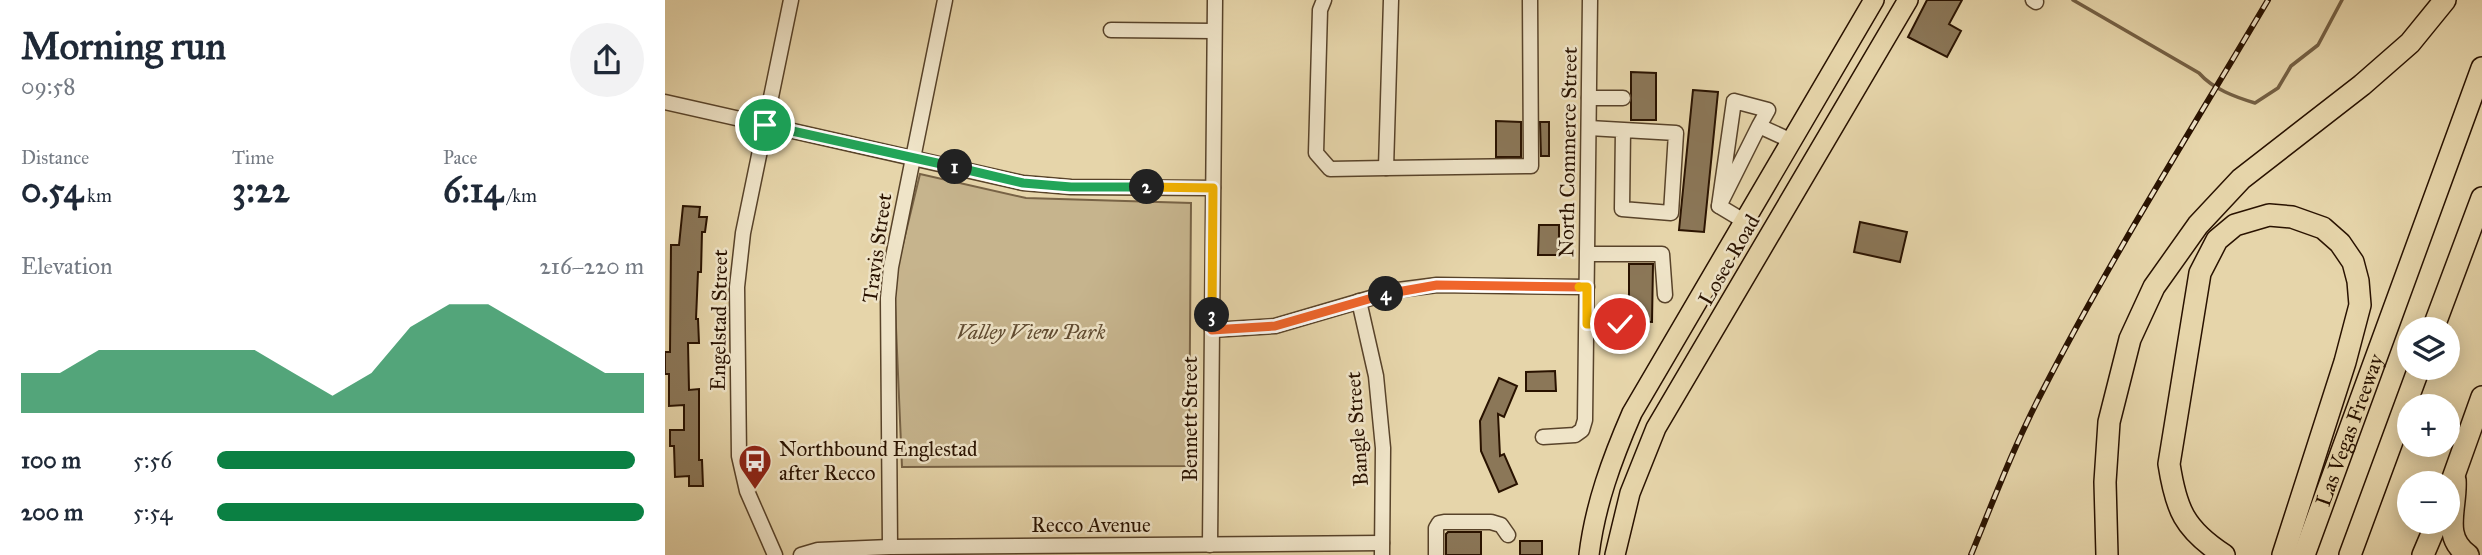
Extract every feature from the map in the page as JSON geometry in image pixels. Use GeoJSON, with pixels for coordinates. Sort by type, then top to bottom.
{"type":"FeatureCollection","features":[{"type":"Feature","properties":{"kind":"highway"},"geometry":{"type":"LineString","coordinates":[[2107,555],[2105,482],[2109,422],[2130,339],[2154,287],[2198,225],[2241,179],[2362,85],[2410,43],[2445,0]]}},
{"type":"Feature","properties":{"kind":"highway","name":"Las Vegas Freeway"},"geometry":{"type":"LineString","coordinates":[[2296,547],[2482,68]]}},
{"type":"Feature","properties":{"kind":"highway"},"geometry":{"type":"LineString","coordinates":[[2437,317],[2482,198]]}},
{"type":"Feature","properties":{"kind":"highway"},"geometry":{"type":"LineString","coordinates":[[2224,555],[2205,543],[2182,517],[2174,495],[2169,464],[2200,273],[2217,240],[2235,225],[2269,215],[2293,217],[2323,228],[2340,243],[2353,261],[2360,305],[2296,547]]}},
{"type":"Feature","properties":{"kind":"highway","name":"Las Vegas Freeway"},"geometry":{"type":"LineString","coordinates":[[2353,547],[2415,380]]}},
{"type":"Feature","properties":{"kind":"highway"},"geometry":{"type":"LineString","coordinates":[[2456,471],[2482,397]]}},
{"type":"Feature","properties":{"kind":"highway"},"geometry":{"type":"LineString","coordinates":[[2423,555],[2432,534]]}},
{"type":"Feature","properties":{"kind":"highway"},"geometry":{"type":"LineString","coordinates":[[2453,534],[2459,548],[2468,555]]}},
{"type":"Feature","properties":{"kind":"main road","name":"Losee Road"},"geometry":{"type":"LineString","coordinates":[[1589,555],[1595,516],[1632,413],[1874,0]]}},
{"type":"Feature","properties":{"kind":"main road","name":"Losee Road"},"geometry":{"type":"LineString","coordinates":[[1615,555],[1629,493],[1656,428],[1908,0]]}},
{"type":"Feature","properties":{"kind":"main road"},"geometry":{"type":"LineString","coordinates":[[1801,182],[1795,179],[1794,163],[1823,109],[1820,92]]}},
{"type":"Feature","properties":{"kind":"street","name":"Engelstad Street"},"geometry":{"type":"LineString","coordinates":[[775,555],[747,491],[739,456],[737,287],[743,233],[791,0]]}},
{"type":"Feature","properties":{"kind":"street","name":"Travis Street"},"geometry":{"type":"LineString","coordinates":[[890,547],[888,298],[891,267],[945,0]]}},
{"type":"Feature","properties":{"kind":"street","name":"Bennett Street"},"geometry":{"type":"LineString","coordinates":[[1210,545],[1215,0]]}},
{"type":"Feature","properties":{"kind":"street"},"geometry":{"type":"LineString","coordinates":[[1324,0],[1320,10],[1316,153],[1330,169],[1531,166],[1530,0]]}},
{"type":"Feature","properties":{"kind":"street"},"geometry":{"type":"LineString","coordinates":[[1386,167],[1391,0]]}},
{"type":"Feature","properties":{"kind":"street","name":"North Commerce Street"},"geometry":{"type":"LineString","coordinates":[[1543,437],[1575,435],[1582,430],[1585,420],[1590,0]]}},
{"type":"Feature","properties":{"kind":"street"},"geometry":{"type":"LineString","coordinates":[[1111,30],[1214,30]]}},
{"type":"Feature","properties":{"kind":"street"},"geometry":{"type":"LineString","coordinates":[[1589,98],[1623,98]]}},
{"type":"Feature","properties":{"kind":"street"},"geometry":{"type":"LineString","coordinates":[[1734,101],[1768,110],[1759,126],[1719,206],[1734,101]]}},
{"type":"Feature","properties":{"kind":"street"},"geometry":{"type":"LineString","coordinates":[[665,102],[1023,183],[1071,187],[1213,188]]}},
{"type":"Feature","properties":{"kind":"street"},"geometry":{"type":"LineString","coordinates":[[1759,126],[1792,141]]}},
{"type":"Feature","properties":{"kind":"street"},"geometry":{"type":"LineString","coordinates":[[1589,128],[1676,133],[1671,213],[1622,209],[1623,130]]}},
{"type":"Feature","properties":{"kind":"street"},"geometry":{"type":"LineString","coordinates":[[1719,206],[1744,221]]}},
{"type":"Feature","properties":{"kind":"street"},"geometry":{"type":"LineString","coordinates":[[1588,254],[1662,254],[1665,295]]}},
{"type":"Feature","properties":{"kind":"street"},"geometry":{"type":"LineString","coordinates":[[1212,330],[1275,326],[1398,290],[1437,285],[1587,287]]}},
{"type":"Feature","properties":{"kind":"street","name":"Bangle Street"},"geometry":{"type":"LineString","coordinates":[[1359,301],[1376,376],[1383,448],[1382,549]]}},
{"type":"Feature","properties":{"kind":"street"},"geometry":{"type":"LineString","coordinates":[[1587,324],[1620,324]]}},
{"type":"Feature","properties":{"kind":"street"},"geometry":{"type":"LineString","coordinates":[[1436,555],[1436,528],[1439,523],[1491,522],[1501,526],[1508,535]]}},
{"type":"Feature","properties":{"kind":"street","name":"Recco Avenue"},"geometry":{"type":"LineString","coordinates":[[801,555],[818,550],[890,547],[1210,545],[1382,549]]}},
{"type":"Feature","properties":{"kind":"green space","name":"Valley View Park"},"geometry":{"type":"Polygon","coordinates":[[[920,174],[1026,198],[1191,203],[1189,466],[902,467],[894,281],[920,174]]]}},
{"type":"Feature","properties":{"kind":"building"},"geometry":{"type":"Polygon","coordinates":[[[1927,0],[1962,0],[1949,24],[1961,31],[1947,57],[1908,37],[1927,0]]]}},
{"type":"Feature","properties":{"kind":"building"},"geometry":{"type":"Polygon","coordinates":[[[1631,72],[1656,73],[1656,120],[1631,120],[1631,72]]]}},
{"type":"Feature","properties":{"kind":"building"},"geometry":{"type":"Polygon","coordinates":[[[1693,90],[1718,92],[1704,232],[1679,230],[1693,90]]]}},
{"type":"Feature","properties":{"kind":"building"},"geometry":{"type":"Polygon","coordinates":[[[1496,121],[1521,122],[1521,157],[1496,157],[1496,121]]]}},
{"type":"Feature","properties":{"kind":"building"},"geometry":{"type":"Polygon","coordinates":[[[1540,122],[1549,122],[1549,156],[1541,156],[1540,122]]]}},
{"type":"Feature","properties":{"kind":"building"},"geometry":{"type":"Polygon","coordinates":[[[683,206],[700,207],[699,217],[707,217],[705,232],[702,232],[701,272],[698,272],[696,319],[699,343],[688,343],[689,390],[699,389],[699,460],[702,460],[703,486],[689,486],[689,476],[675,477],[674,446],[670,446],[670,430],[684,430],[684,405],[669,406],[669,374],[665,374],[665,352],[670,352],[671,245],[679,245],[683,206]]]}},
{"type":"Feature","properties":{"kind":"building"},"geometry":{"type":"Polygon","coordinates":[[[1860,222],[1907,232],[1900,262],[1854,252],[1860,222]]]}},
{"type":"Feature","properties":{"kind":"building"},"geometry":{"type":"Polygon","coordinates":[[[1539,225],[1559,225],[1559,255],[1538,255],[1539,225]]]}},
{"type":"Feature","properties":{"kind":"building"},"geometry":{"type":"Polygon","coordinates":[[[1629,264],[1653,264],[1652,322],[1629,321],[1629,264]]]}},
{"type":"Feature","properties":{"kind":"building"},"geometry":{"type":"Polygon","coordinates":[[[1555,371],[1556,391],[1526,391],[1526,372],[1555,371]]]}},
{"type":"Feature","properties":{"kind":"building"},"geometry":{"type":"Polygon","coordinates":[[[1499,378],[1517,386],[1504,417],[1498,414],[1500,456],[1504,454],[1517,484],[1499,492],[1481,451],[1480,421],[1499,378]]]}},
{"type":"Feature","properties":{"kind":"building"},"geometry":{"type":"Polygon","coordinates":[[[1448,532],[1481,532],[1481,555],[1446,555],[1448,532]]]}},
{"type":"Feature","properties":{"kind":"building"},"geometry":{"type":"Polygon","coordinates":[[[1520,541],[1542,541],[1542,555],[1520,555],[1520,541]]]}},
{"type":"Feature","properties":{"kind":"waterway"},"geometry":{"type":"LineString","coordinates":[[2073,0],[2199,73],[2218,88],[2255,103],[2278,88],[2291,66],[2318,45],[2342,0]]}},
{"type":"Feature","properties":{"kind":"railway"},"geometry":{"type":"LineString","coordinates":[[1971,555],[2023,430],[2069,340],[2268,0]]}},
{"type":"Feature","properties":{"kind":"place","name":"Northbound Englestad after Recco"},"geometry":{"type":"Point","coordinates":[755,491]}},
{"type":"Feature","properties":{"kind":"route"},"geometry":{"type":"LineString","coordinates":[[765,125],[1023,183],[1071,187],[1213,188],[1212,330],[1275,326],[1398,290],[1437,285],[1587,287],[1587,324],[1620,324]]}}]}
